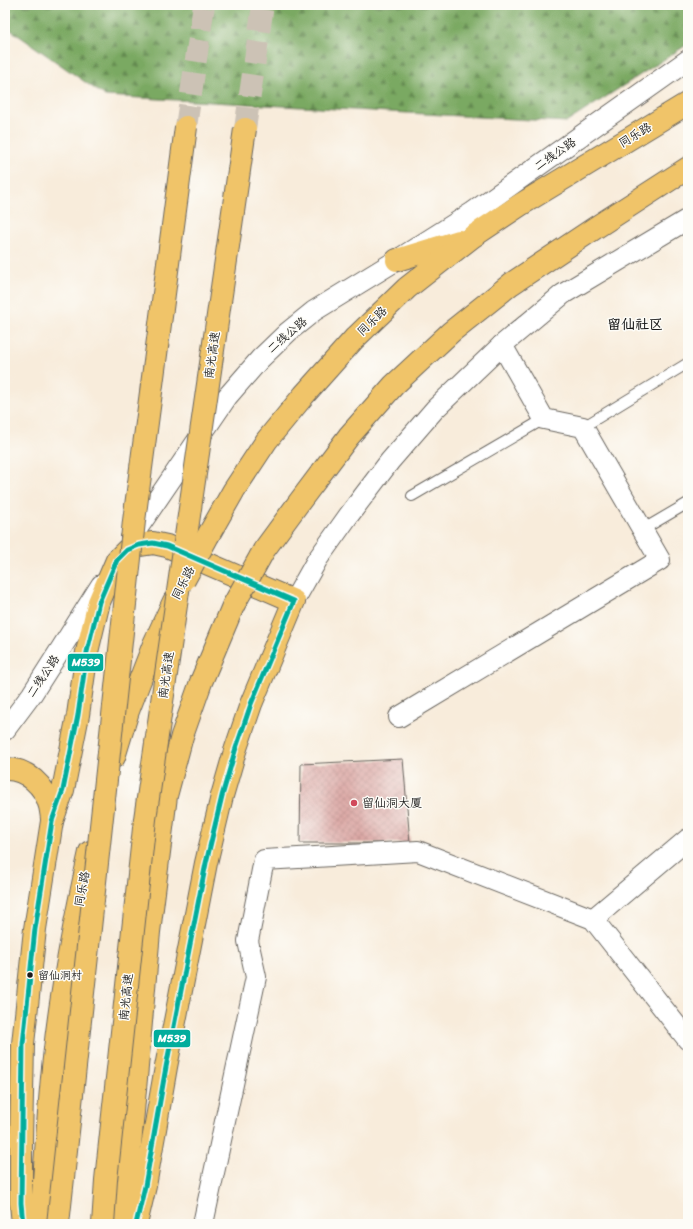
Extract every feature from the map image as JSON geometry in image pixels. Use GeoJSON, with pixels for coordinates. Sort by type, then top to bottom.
{"type":"FeatureCollection","features":[{"type":"Feature","properties":{"kind":"main road","name":"同乐路"},"geometry":{"type":"LineString","coordinates":[[41,1224],[54,1057],[59,1015],[69,955],[88,862],[109,773],[128,711],[154,644],[184,580],[234,490],[267,440],[304,395],[354,338],[407,288],[472,237],[520,205],[688,103]]}},
{"type":"Feature","properties":{"kind":"main road"},"geometry":{"type":"LineString","coordinates":[[58,1224],[134,522],[186,127]]}},
{"type":"Feature","properties":{"kind":"main road","name":"南光高速"},"geometry":{"type":"LineString","coordinates":[[103,1224],[106,1180],[145,819],[245,129]]}},
{"type":"Feature","properties":{"kind":"main road"},"geometry":{"type":"LineString","coordinates":[[123,1224],[148,940],[166,796],[182,736],[201,682],[233,606],[264,550],[349,436],[394,385],[451,332],[512,284],[594,228],[688,168]]}},
{"type":"Feature","properties":{"kind":"main road"},"geometry":{"type":"LineString","coordinates":[[397,260],[472,237]]}},
{"type":"Feature","properties":{"kind":"main road"},"geometry":{"type":"LineString","coordinates":[[23,1224],[21,1203],[21,1142],[23,1044],[35,929],[52,821],[63,790],[78,715],[87,652],[99,602],[117,560],[128,550],[138,545],[153,543],[167,546],[294,601],[251,704],[222,796],[206,863],[166,1067],[145,1186],[136,1224]]}},
{"type":"Feature","properties":{"kind":"main road"},"geometry":{"type":"LineString","coordinates":[[5,768],[20,771],[32,777],[45,793],[50,804],[52,821]]}},
{"type":"Feature","properties":{"kind":"street","name":"二线公路"},"geometry":{"type":"LineString","coordinates":[[5,730],[32,694],[117,560],[227,397],[260,359],[288,332],[314,311],[473,212],[688,60]]}},
{"type":"Feature","properties":{"kind":"street"},"geometry":{"type":"LineString","coordinates":[[294,601],[317,560],[349,515],[390,461],[435,409],[502,345],[563,294],[688,219]]}},
{"type":"Feature","properties":{"kind":"street"},"geometry":{"type":"LineString","coordinates":[[399,717],[660,560],[583,427],[544,420],[502,345]]}},
{"type":"Feature","properties":{"kind":"street"},"geometry":{"type":"LineString","coordinates":[[593,919],[688,838]]}},
{"type":"Feature","properties":{"kind":"street"},"geometry":{"type":"LineString","coordinates":[[203,1224],[256,977],[248,941],[264,860],[418,851],[593,919],[688,1040]]}},
{"type":"Feature","properties":{"kind":"lane"},"geometry":{"type":"LineString","coordinates":[[583,427],[688,363]]}},
{"type":"Feature","properties":{"kind":"lane"},"geometry":{"type":"LineString","coordinates":[[412,496],[544,420]]}},
{"type":"Feature","properties":{"kind":"lane"},"geometry":{"type":"LineString","coordinates":[[642,530],[688,503]]}},
{"type":"Feature","properties":{"kind":"green space"},"geometry":{"type":"Polygon","coordinates":[[[5,5],[688,5],[688,44],[567,122],[105,96],[5,26],[5,5]]]}},
{"type":"Feature","properties":{"kind":"building","name":"留仙洞大厦"},"geometry":{"type":"Polygon","coordinates":[[[403,759],[410,843],[300,843],[301,764],[403,759]]]}},
{"type":"Feature","properties":{"kind":"tunnel"},"geometry":{"type":"LineString","coordinates":[[186,127],[204,5]]}},
{"type":"Feature","properties":{"kind":"tunnel"},"geometry":{"type":"LineString","coordinates":[[245,129],[263,5]]}},
{"type":"Feature","properties":{"kind":"transit line","name":"M539"},"geometry":{"type":"LineString","coordinates":[[23,1224],[21,1203],[23,1044],[35,929],[52,821],[63,790],[78,715],[87,652],[99,602],[117,560],[127,550],[139,545],[153,543],[167,546],[294,601],[251,704],[222,796],[206,863],[166,1067],[145,1186],[136,1224]]}},
{"type":"Feature","properties":{"kind":"place","name":"留仙洞大厦"},"geometry":{"type":"Point","coordinates":[354,803]}},
{"type":"Feature","properties":{"kind":"place","name":"留仙洞村"},"geometry":{"type":"Point","coordinates":[30,975]}},
{"type":"Feature","properties":{"kind":"district","name":"留仙社区"},"geometry":{"type":"Point","coordinates":[635,324]}}]}
